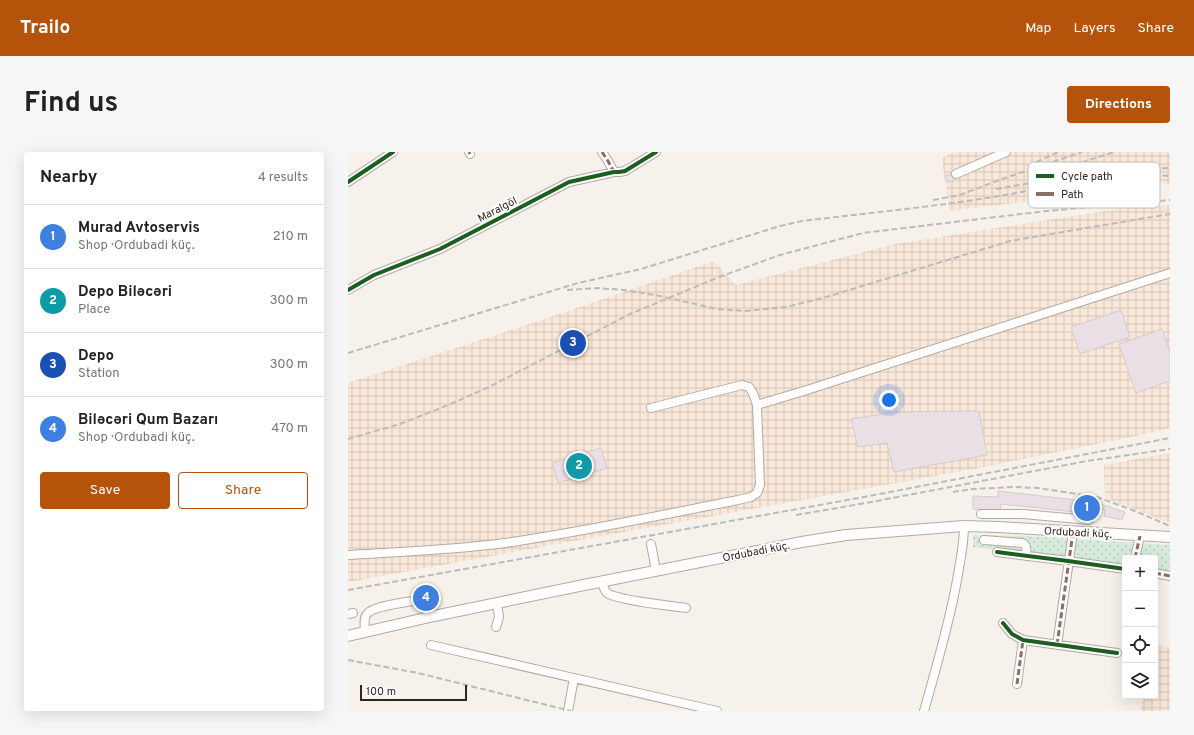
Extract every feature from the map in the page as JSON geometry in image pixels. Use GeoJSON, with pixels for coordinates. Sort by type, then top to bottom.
{"type":"FeatureCollection","features":[{"type":"Feature","properties":{"kind":"main road","name":"Ordubadi küç."},"geometry":{"type":"LineString","coordinates":[[348,636],[434,616],[656,571],[821,538],[861,533],[964,526],[1170,537]]}},
{"type":"Feature","properties":{"kind":"street"},"geometry":{"type":"LineString","coordinates":[[348,182],[393,152]]}},
{"type":"Feature","properties":{"kind":"street"},"geometry":{"type":"LineString","coordinates":[[602,152],[614,172]]}},
{"type":"Feature","properties":{"kind":"street","name":"Maralgöl"},"geometry":{"type":"LineString","coordinates":[[348,290],[374,275],[440,248],[569,182],[625,171],[656,152]]}},
{"type":"Feature","properties":{"kind":"street"},"geometry":{"type":"LineString","coordinates":[[956,174],[1006,152]]}},
{"type":"Feature","properties":{"kind":"street"},"geometry":{"type":"LineString","coordinates":[[756,405],[807,390],[1170,273]]}},
{"type":"Feature","properties":{"kind":"street"},"geometry":{"type":"LineString","coordinates":[[348,555],[463,548],[505,543],[751,497],[757,493],[760,486],[756,405],[753,393],[749,387],[742,385],[651,408]]}},
{"type":"Feature","properties":{"kind":"street"},"geometry":{"type":"LineString","coordinates":[[981,514],[1023,514],[1089,520]]}},
{"type":"Feature","properties":{"kind":"street"},"geometry":{"type":"LineString","coordinates":[[1022,528],[1023,514]]}},
{"type":"Feature","properties":{"kind":"street"},"geometry":{"type":"LineString","coordinates":[[924,711],[950,614],[963,548],[964,526]]}},
{"type":"Feature","properties":{"kind":"street"},"geometry":{"type":"LineString","coordinates":[[1056,645],[1073,532]]}},
{"type":"Feature","properties":{"kind":"street"},"geometry":{"type":"LineString","coordinates":[[1136,555],[1140,536]]}},
{"type":"Feature","properties":{"kind":"street"},"geometry":{"type":"LineString","coordinates":[[984,540],[1025,544],[1026,556]]}},
{"type":"Feature","properties":{"kind":"street"},"geometry":{"type":"LineString","coordinates":[[651,544],[656,571]]}},
{"type":"Feature","properties":{"kind":"street"},"geometry":{"type":"LineString","coordinates":[[997,552],[1122,569]]}},
{"type":"Feature","properties":{"kind":"street"},"geometry":{"type":"LineString","coordinates":[[1158,574],[1170,576]]}},
{"type":"Feature","properties":{"kind":"street"},"geometry":{"type":"LineString","coordinates":[[602,582],[605,591],[611,595],[686,608]]}},
{"type":"Feature","properties":{"kind":"street"},"geometry":{"type":"LineString","coordinates":[[365,632],[365,617],[367,612],[374,608],[418,600]]}},
{"type":"Feature","properties":{"kind":"street"},"geometry":{"type":"LineString","coordinates":[[496,627],[499,617],[497,603]]}},
{"type":"Feature","properties":{"kind":"street"},"geometry":{"type":"LineString","coordinates":[[1003,623],[1012,634],[1023,640],[1118,653]]}},
{"type":"Feature","properties":{"kind":"street"},"geometry":{"type":"LineString","coordinates":[[1017,684],[1023,640]]}},
{"type":"Feature","properties":{"kind":"street"},"geometry":{"type":"LineString","coordinates":[[431,645],[717,711]]}},
{"type":"Feature","properties":{"kind":"street"},"geometry":{"type":"LineString","coordinates":[[568,711],[574,678]]}},
{"type":"Feature","properties":{"kind":"shaded area"},"geometry":{"type":"Polygon","coordinates":[[[955,152],[1170,152],[1170,184],[1160,183],[1160,162],[1028,162],[1028,201],[949,211],[942,158],[955,152]]]}},
{"type":"Feature","properties":{"kind":"shaded area"},"geometry":{"type":"Polygon","coordinates":[[[1170,205],[1170,428],[979,468],[348,582],[348,383],[533,323],[714,261],[736,285],[895,244],[1125,208],[1160,208],[1160,206],[1170,205]]]}},
{"type":"Feature","properties":{"kind":"shaded area"},"geometry":{"type":"Polygon","coordinates":[[[1170,453],[1170,523],[1105,498],[1104,465],[1170,453]]]}},
{"type":"Feature","properties":{"kind":"shaded area"},"geometry":{"type":"Polygon","coordinates":[[[1158,645],[1170,648],[1170,711],[1140,711],[1143,699],[1158,699],[1158,645]]]}},
{"type":"Feature","properties":{"kind":"green space"},"geometry":{"type":"Polygon","coordinates":[[[973,535],[1027,536],[1170,545],[1170,572],[1158,570],[1158,555],[1122,555],[1122,566],[973,547],[973,535]]]}},
{"type":"Feature","properties":{"kind":"building"},"geometry":{"type":"Polygon","coordinates":[[[952,174],[954,181],[947,182],[945,176],[952,174]]]}},
{"type":"Feature","properties":{"kind":"building"},"geometry":{"type":"Polygon","coordinates":[[[1121,310],[1130,337],[1080,354],[1071,327],[1121,310]]]}},
{"type":"Feature","properties":{"kind":"building"},"geometry":{"type":"Polygon","coordinates":[[[1162,329],[1170,352],[1170,381],[1136,393],[1119,344],[1162,329]]]}},
{"type":"Feature","properties":{"kind":"building"},"geometry":{"type":"Polygon","coordinates":[[[979,411],[987,455],[894,472],[887,443],[858,447],[851,419],[895,412],[979,411]]]}},
{"type":"Feature","properties":{"kind":"building"},"geometry":{"type":"Polygon","coordinates":[[[601,448],[607,468],[558,483],[552,463],[601,448]]]}},
{"type":"Feature","properties":{"kind":"building"},"geometry":{"type":"Polygon","coordinates":[[[998,491],[1094,502],[1125,512],[1122,520],[1104,516],[1105,510],[1095,508],[1094,514],[1001,504],[1000,510],[973,509],[973,496],[998,497],[998,491]]]}},
{"type":"Feature","properties":{"kind":"railway"},"geometry":{"type":"LineString","coordinates":[[1037,162],[1058,152]]}},
{"type":"Feature","properties":{"kind":"railway"},"geometry":{"type":"LineString","coordinates":[[1052,162],[1082,152]]}},
{"type":"Feature","properties":{"kind":"railway"},"geometry":{"type":"LineString","coordinates":[[1083,162],[1114,152]]}},
{"type":"Feature","properties":{"kind":"railway"},"geometry":{"type":"LineString","coordinates":[[1160,168],[1170,168]]}},
{"type":"Feature","properties":{"kind":"railway"},"geometry":{"type":"LineString","coordinates":[[933,200],[960,195],[1028,170]]}},
{"type":"Feature","properties":{"kind":"railway"},"geometry":{"type":"LineString","coordinates":[[1160,176],[1170,176]]}},
{"type":"Feature","properties":{"kind":"railway"},"geometry":{"type":"LineString","coordinates":[[996,189],[1028,184]]}},
{"type":"Feature","properties":{"kind":"railway"},"geometry":{"type":"LineString","coordinates":[[348,353],[578,283],[641,269],[780,226],[802,221],[925,207],[1028,191]]}},
{"type":"Feature","properties":{"kind":"railway"},"geometry":{"type":"LineString","coordinates":[[1160,201],[1170,200]]}},
{"type":"Feature","properties":{"kind":"railway"},"geometry":{"type":"LineString","coordinates":[[348,439],[400,424],[446,406],[489,387],[630,314],[719,277],[780,255],[863,233],[1080,208]]}},
{"type":"Feature","properties":{"kind":"railway"},"geometry":{"type":"LineString","coordinates":[[567,290],[597,288],[624,290],[655,295],[717,309],[745,311],[786,307],[823,298],[1010,241],[1170,214]]}},
{"type":"Feature","properties":{"kind":"railway"},"geometry":{"type":"LineString","coordinates":[[348,590],[864,497],[1170,438]]}},
{"type":"Feature","properties":{"kind":"railway"},"geometry":{"type":"LineString","coordinates":[[796,515],[1087,461],[1170,449]]}},
{"type":"Feature","properties":{"kind":"railway"},"geometry":{"type":"LineString","coordinates":[[953,492],[973,489],[1013,487],[1038,488],[1097,497],[1170,526]]}},
{"type":"Feature","properties":{"kind":"railway"},"geometry":{"type":"LineString","coordinates":[[348,660],[418,673],[571,711]]}},
{"type":"Feature","properties":{"kind":"marked path"},"geometry":{"type":"LineString","coordinates":[[602,152],[614,172]]}},
{"type":"Feature","properties":{"kind":"marked path"},"geometry":{"type":"LineString","coordinates":[[1057,645],[1073,532]]}},
{"type":"Feature","properties":{"kind":"marked path"},"geometry":{"type":"LineString","coordinates":[[1136,555],[1140,536]]}},
{"type":"Feature","properties":{"kind":"marked path"},"geometry":{"type":"LineString","coordinates":[[1158,574],[1170,576]]}},
{"type":"Feature","properties":{"kind":"marked path"},"geometry":{"type":"LineString","coordinates":[[1017,684],[1023,640]]}},
{"type":"Feature","properties":{"kind":"cycle path"},"geometry":{"type":"LineString","coordinates":[[348,182],[393,152]]}},
{"type":"Feature","properties":{"kind":"cycle path"},"geometry":{"type":"LineString","coordinates":[[348,290],[374,275],[440,249],[569,182],[625,171],[656,152]]}},
{"type":"Feature","properties":{"kind":"cycle path"},"geometry":{"type":"LineString","coordinates":[[997,552],[1122,569]]}},
{"type":"Feature","properties":{"kind":"cycle path"},"geometry":{"type":"LineString","coordinates":[[1003,623],[1012,634],[1023,640],[1117,653]]}},
{"type":"Feature","properties":{"kind":"place","name":"Depo"},"geometry":{"type":"Point","coordinates":[573,343]}},
{"type":"Feature","properties":{"kind":"place","name":"Depo Biləcəri"},"geometry":{"type":"Point","coordinates":[579,466]}},
{"type":"Feature","properties":{"kind":"place","name":"Murad Avtoservis"},"geometry":{"type":"Point","coordinates":[1087,508]}},
{"type":"Feature","properties":{"kind":"place","name":"Biləcəri Qum Bazarı"},"geometry":{"type":"Point","coordinates":[426,598]}}]}
